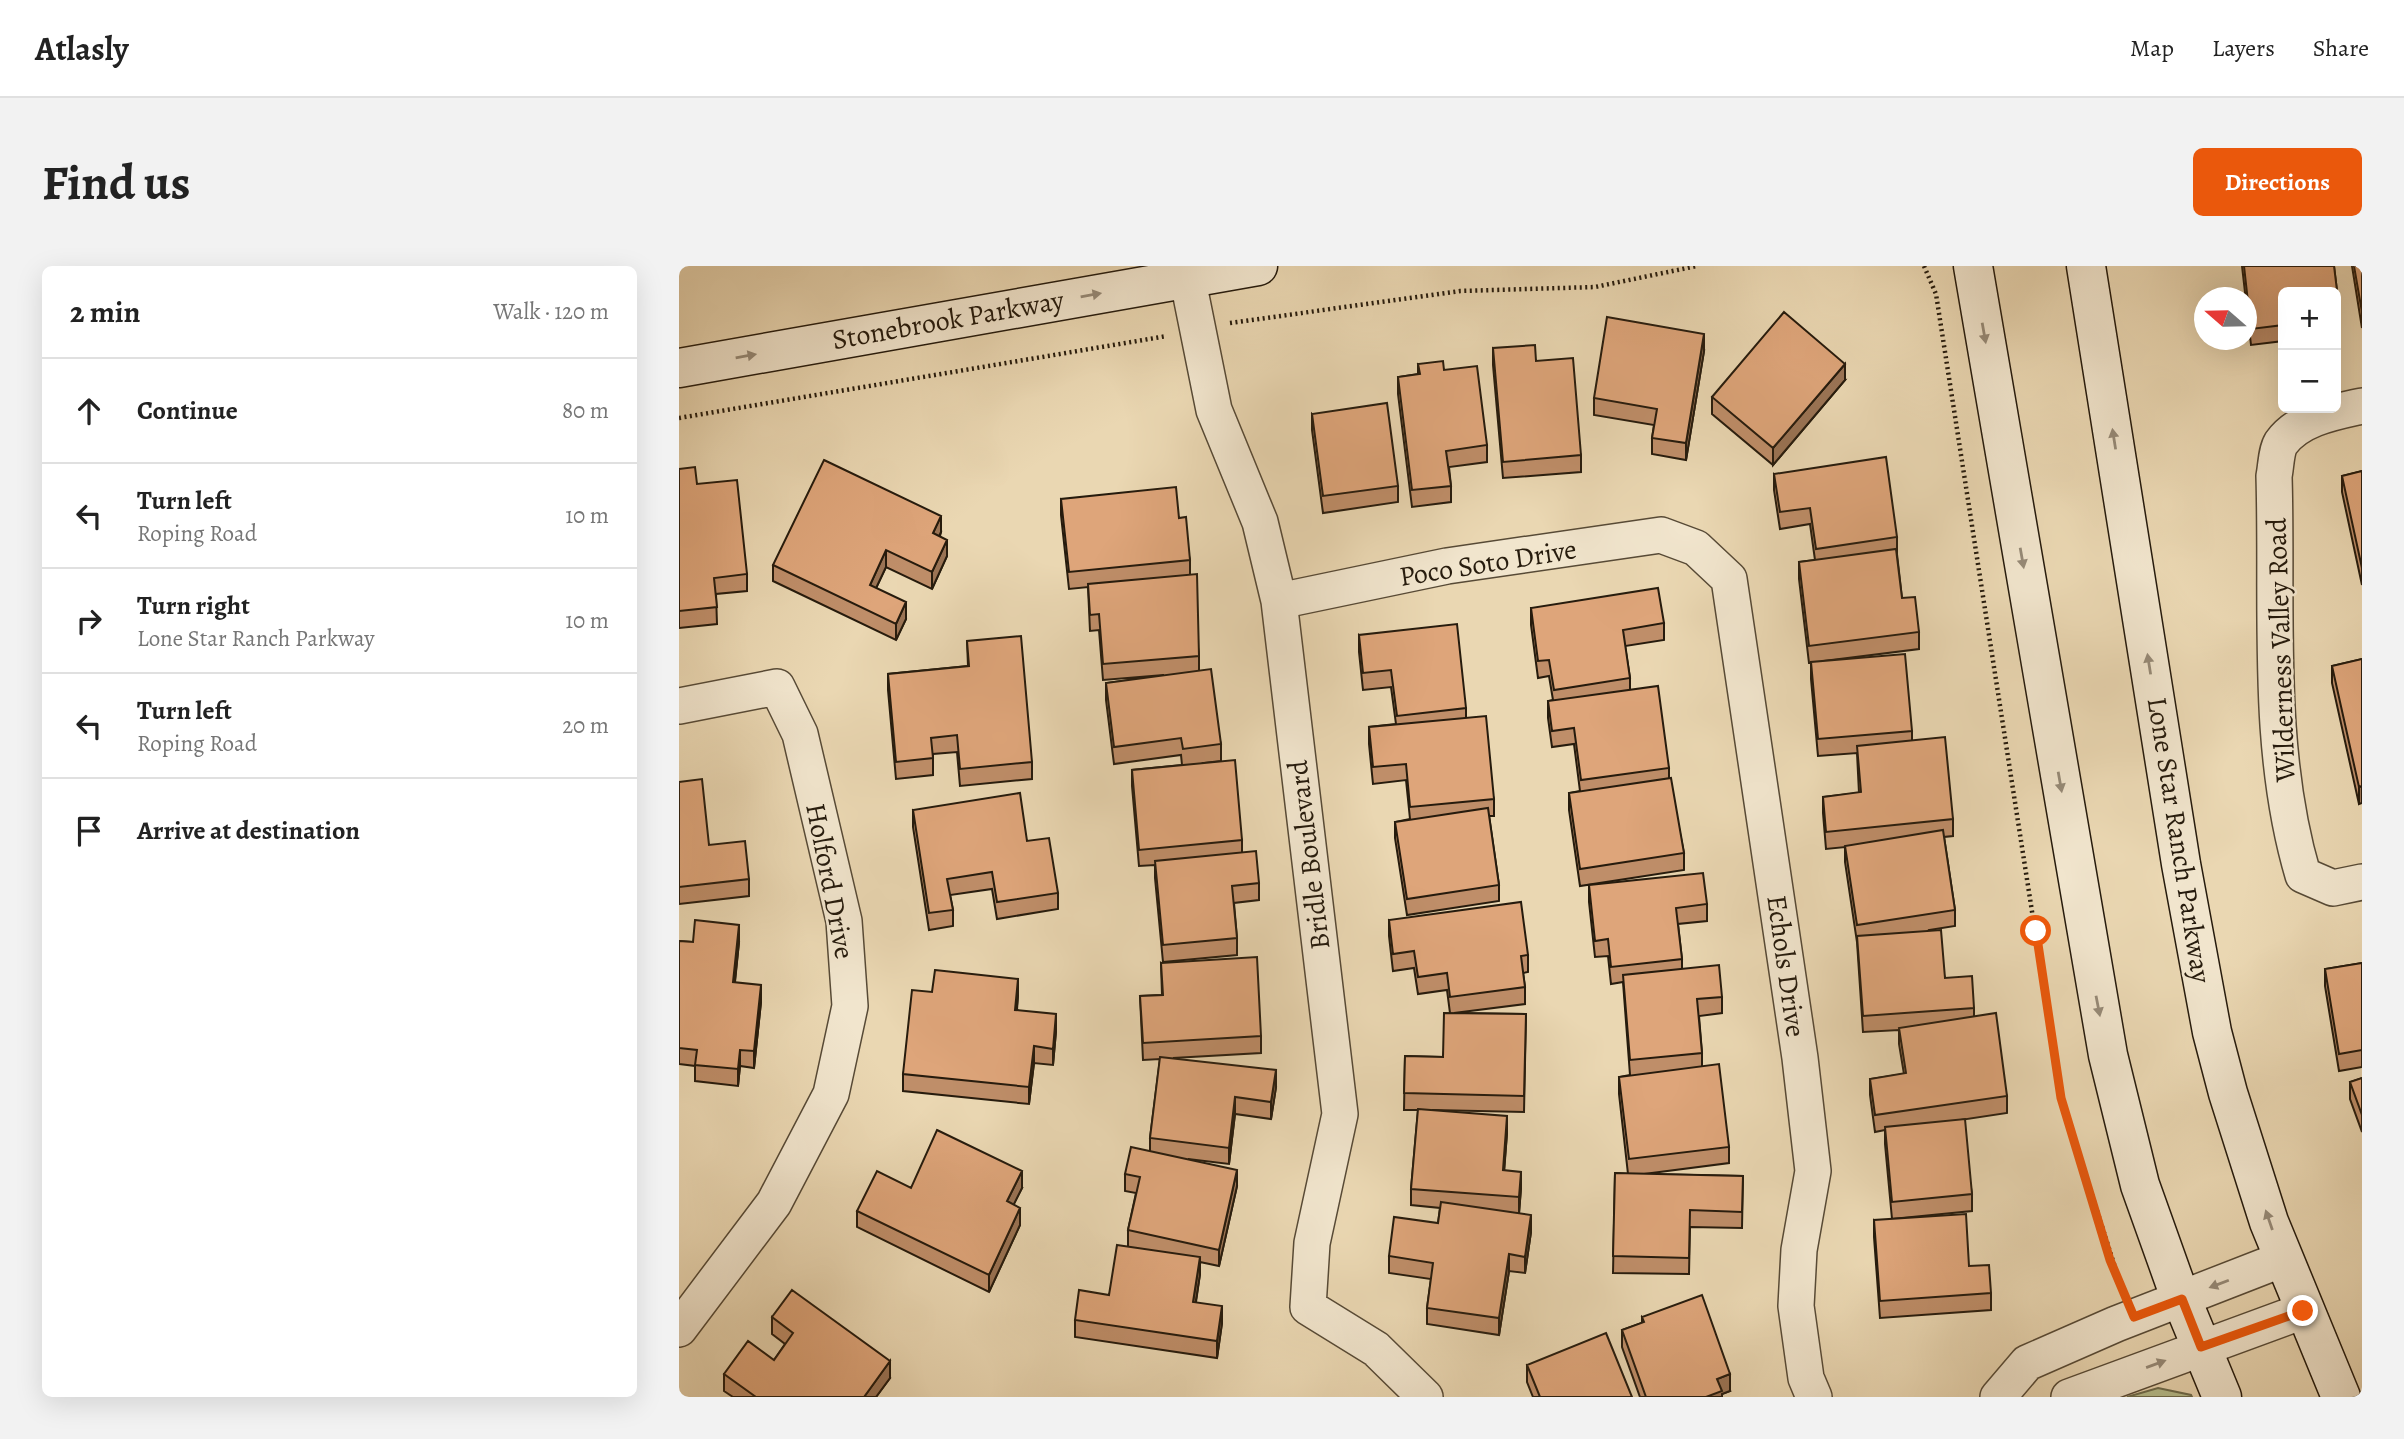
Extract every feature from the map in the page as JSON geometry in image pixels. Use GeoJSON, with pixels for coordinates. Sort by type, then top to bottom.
{"type":"FeatureCollection","features":[{"type":"Feature","properties":{"kind":"main road","name":"Stonebrook Parkway"},"geometry":{"type":"LineString","coordinates":[[679,369],[1186,272],[1258,266]]}},
{"type":"Feature","properties":{"kind":"main road"},"geometry":{"type":"LineString","coordinates":[[1973,266],[2098,1005],[2140,1185],[2222,1397]]}},
{"type":"Feature","properties":{"kind":"main road","name":"Lone Star Ranch Parkway"},"geometry":{"type":"LineString","coordinates":[[2086,266],[2181,864],[2212,1032],[2228,1093],[2283,1259],[2340,1397]]}},
{"type":"Feature","properties":{"kind":"street","name":"Bridle Boulevard"},"geometry":{"type":"LineString","coordinates":[[1186,272],[1214,410],[1220,431],[1260,522],[1279,601],[1340,1114],[1311,1242],[1308,1307],[1375,1349],[1425,1397]]}},
{"type":"Feature","properties":{"kind":"street","name":"Wilderness Valley Road"},"geometry":{"type":"LineString","coordinates":[[2362,406],[2324,414],[2297,429],[2280,444],[2274,476],[2277,718],[2290,831],[2303,875],[2333,888],[2362,882]]}},
{"type":"Feature","properties":{"kind":"street","name":"Poco Soto Drive"},"geometry":{"type":"LineString","coordinates":[[1279,601],[1447,566],[1661,535],[1696,548]]}},
{"type":"Feature","properties":{"kind":"street","name":"Echols Drive"},"geometry":{"type":"LineString","coordinates":[[1696,548],[1729,579],[1800,1058],[1813,1171],[1799,1250],[1797,1306],[1806,1378],[1814,1397]]}},
{"type":"Feature","properties":{"kind":"street","name":"Holford Drive"},"geometry":{"type":"LineString","coordinates":[[679,706],[776,688],[800,734],[844,921],[850,1006],[831,1094],[774,1203],[679,1329]]}},
{"type":"Feature","properties":{"kind":"street"},"geometry":{"type":"LineString","coordinates":[[1998,1397],[2027,1363],[2134,1317],[2283,1259]]}},
{"type":"Feature","properties":{"kind":"street"},"geometry":{"type":"LineString","coordinates":[[2069,1397],[2303,1311]]}},
{"type":"Feature","properties":{"kind":"path"},"geometry":{"type":"LineString","coordinates":[[1924,266],[1936,294],[2061,1098],[2110,1260],[2134,1317]]}},
{"type":"Feature","properties":{"kind":"green space"},"geometry":{"type":"Polygon","coordinates":[[[2158,1388],[2191,1395],[2192,1397],[2127,1397],[2158,1388]]]}},
{"type":"Feature","properties":{"kind":"building"},"geometry":{"type":"Polygon","coordinates":[[[2244,266],[2334,266],[2337,287],[2278,287],[2278,326],[2257,328],[2257,287],[2246,287],[2244,266]]]}},
{"type":"Feature","properties":{"kind":"building"},"geometry":{"type":"Polygon","coordinates":[[[2354,266],[2362,266],[2362,312],[2354,266]]]}},
{"type":"Feature","properties":{"kind":"building"},"geometry":{"type":"Polygon","coordinates":[[[1784,312],[1845,364],[1773,448],[1712,397],[1784,312]]]}},
{"type":"Feature","properties":{"kind":"building"},"geometry":{"type":"Polygon","coordinates":[[[1607,317],[1704,334],[1686,443],[1652,438],[1657,409],[1594,398],[1607,317]]]}},
{"type":"Feature","properties":{"kind":"building"},"geometry":{"type":"Polygon","coordinates":[[[1535,345],[1536,361],[1573,358],[1581,455],[1503,462],[1493,348],[1535,345]]]}},
{"type":"Feature","properties":{"kind":"building"},"geometry":{"type":"Polygon","coordinates":[[[1443,361],[1444,370],[1477,366],[1487,445],[1446,451],[1451,486],[1412,490],[1398,377],[1420,374],[1418,364],[1443,361]]]}},
{"type":"Feature","properties":{"kind":"building"},"geometry":{"type":"Polygon","coordinates":[[[1387,403],[1398,486],[1323,496],[1312,414],[1387,403]]]}},
{"type":"Feature","properties":{"kind":"building"},"geometry":{"type":"Polygon","coordinates":[[[1886,457],[1897,537],[1816,549],[1810,508],[1780,512],[1774,474],[1886,457]]]}},
{"type":"Feature","properties":{"kind":"building"},"geometry":{"type":"Polygon","coordinates":[[[824,460],[941,516],[933,533],[947,540],[932,572],[886,550],[870,585],[906,602],[896,624],[773,565],[824,460]]]}},
{"type":"Feature","properties":{"kind":"building"},"geometry":{"type":"Polygon","coordinates":[[[695,467],[697,484],[737,480],[747,574],[714,578],[717,607],[679,611],[679,469],[695,467]]]}},
{"type":"Feature","properties":{"kind":"building"},"geometry":{"type":"Polygon","coordinates":[[[2362,471],[2362,568],[2342,476],[2362,471]]]}},
{"type":"Feature","properties":{"kind":"building"},"geometry":{"type":"Polygon","coordinates":[[[1176,487],[1179,518],[1186,517],[1190,560],[1069,572],[1061,499],[1176,487]]]}},
{"type":"Feature","properties":{"kind":"building"},"geometry":{"type":"Polygon","coordinates":[[[1896,549],[1902,598],[1915,597],[1919,632],[1809,646],[1799,562],[1896,549]]]}},
{"type":"Feature","properties":{"kind":"building"},"geometry":{"type":"Polygon","coordinates":[[[1197,574],[1199,656],[1103,664],[1099,614],[1090,615],[1088,584],[1197,574]]]}},
{"type":"Feature","properties":{"kind":"building"},"geometry":{"type":"Polygon","coordinates":[[[1658,588],[1664,623],[1623,630],[1630,678],[1554,690],[1549,660],[1538,661],[1531,608],[1658,588]]]}},
{"type":"Feature","properties":{"kind":"building"},"geometry":{"type":"Polygon","coordinates":[[[1457,624],[1466,708],[1397,716],[1391,670],[1363,673],[1359,635],[1457,624]]]}},
{"type":"Feature","properties":{"kind":"building"},"geometry":{"type":"Polygon","coordinates":[[[1021,636],[1032,762],[960,769],[957,735],[931,738],[933,758],[896,762],[888,674],[969,666],[967,641],[1021,636]]]}},
{"type":"Feature","properties":{"kind":"building"},"geometry":{"type":"Polygon","coordinates":[[[1905,654],[1912,731],[1818,739],[1811,662],[1905,654]]]}},
{"type":"Feature","properties":{"kind":"building"},"geometry":{"type":"Polygon","coordinates":[[[2362,659],[2362,786],[2359,787],[2332,666],[2362,659]]]}},
{"type":"Feature","properties":{"kind":"building"},"geometry":{"type":"Polygon","coordinates":[[[1211,669],[1221,744],[1183,749],[1181,738],[1114,747],[1106,683],[1211,669]]]}},
{"type":"Feature","properties":{"kind":"building"},"geometry":{"type":"Polygon","coordinates":[[[1658,686],[1669,768],[1581,780],[1574,728],[1552,731],[1548,701],[1658,686]]]}},
{"type":"Feature","properties":{"kind":"building"},"geometry":{"type":"Polygon","coordinates":[[[1486,716],[1494,799],[1410,807],[1406,764],[1373,767],[1369,727],[1486,716]]]}},
{"type":"Feature","properties":{"kind":"building"},"geometry":{"type":"Polygon","coordinates":[[[1945,737],[1953,819],[1826,832],[1823,797],[1861,792],[1857,746],[1945,737]]]}},
{"type":"Feature","properties":{"kind":"building"},"geometry":{"type":"Polygon","coordinates":[[[1235,760],[1242,840],[1139,850],[1132,770],[1235,760]]]}},
{"type":"Feature","properties":{"kind":"building"},"geometry":{"type":"Polygon","coordinates":[[[1671,778],[1684,853],[1580,869],[1569,793],[1671,778]]]}},
{"type":"Feature","properties":{"kind":"building"},"geometry":{"type":"Polygon","coordinates":[[[702,779],[709,845],[745,841],[749,879],[679,887],[679,782],[702,779]]]}},
{"type":"Feature","properties":{"kind":"building"},"geometry":{"type":"Polygon","coordinates":[[[1020,793],[1027,841],[1049,838],[1058,893],[997,902],[992,872],[947,879],[953,910],[929,913],[913,810],[1020,793]]]}},
{"type":"Feature","properties":{"kind":"building"},"geometry":{"type":"Polygon","coordinates":[[[1488,808],[1499,885],[1407,899],[1395,822],[1488,808]]]}},
{"type":"Feature","properties":{"kind":"building"},"geometry":{"type":"Polygon","coordinates":[[[1943,830],[1955,910],[1857,925],[1845,846],[1943,830]]]}},
{"type":"Feature","properties":{"kind":"building"},"geometry":{"type":"Polygon","coordinates":[[[1256,851],[1259,883],[1232,886],[1237,938],[1163,945],[1155,861],[1256,851]]]}},
{"type":"Feature","properties":{"kind":"building"},"geometry":{"type":"Polygon","coordinates":[[[1703,873],[1707,904],[1676,908],[1682,959],[1611,967],[1608,939],[1595,941],[1589,885],[1703,873]]]}},
{"type":"Feature","properties":{"kind":"building"},"geometry":{"type":"Polygon","coordinates":[[[1521,902],[1528,955],[1521,956],[1525,987],[1450,997],[1447,973],[1418,977],[1414,951],[1393,954],[1389,920],[1521,902]]]}},
{"type":"Feature","properties":{"kind":"building"},"geometry":{"type":"Polygon","coordinates":[[[695,920],[739,925],[733,982],[761,985],[754,1051],[740,1050],[738,1069],[695,1065],[697,1050],[679,1048],[679,941],[693,942],[695,920]]]}},
{"type":"Feature","properties":{"kind":"building"},"geometry":{"type":"Polygon","coordinates":[[[1941,930],[1945,978],[1972,976],[1974,1008],[1863,1016],[1857,936],[1941,930]]]}},
{"type":"Feature","properties":{"kind":"building"},"geometry":{"type":"Polygon","coordinates":[[[1257,957],[1261,1036],[1143,1043],[1140,996],[1163,995],[1161,963],[1257,957]]]}},
{"type":"Feature","properties":{"kind":"building"},"geometry":{"type":"Polygon","coordinates":[[[2362,963],[2362,1050],[2339,1054],[2325,969],[2362,963]]]}},
{"type":"Feature","properties":{"kind":"building"},"geometry":{"type":"Polygon","coordinates":[[[1719,965],[1722,997],[1697,999],[1702,1053],[1630,1060],[1623,975],[1719,965]]]}},
{"type":"Feature","properties":{"kind":"building"},"geometry":{"type":"Polygon","coordinates":[[[935,970],[1018,979],[1015,1010],[1056,1014],[1053,1049],[1034,1046],[1029,1087],[903,1074],[912,990],[932,992],[935,970]]]}},
{"type":"Feature","properties":{"kind":"building"},"geometry":{"type":"Polygon","coordinates":[[[1444,1013],[1526,1014],[1524,1096],[1404,1093],[1405,1056],[1443,1057],[1444,1013]]]}},
{"type":"Feature","properties":{"kind":"building"},"geometry":{"type":"Polygon","coordinates":[[[1996,1013],[2007,1096],[1875,1115],[1870,1079],[1906,1073],[1899,1028],[1996,1013]]]}},
{"type":"Feature","properties":{"kind":"building"},"geometry":{"type":"Polygon","coordinates":[[[1160,1057],[1276,1070],[1271,1102],[1235,1097],[1229,1148],[1150,1138],[1160,1057]]]}},
{"type":"Feature","properties":{"kind":"building"},"geometry":{"type":"Polygon","coordinates":[[[1719,1064],[1729,1147],[1629,1159],[1619,1077],[1719,1064]]]}},
{"type":"Feature","properties":{"kind":"building"},"geometry":{"type":"Polygon","coordinates":[[[2362,1078],[2362,1115],[2350,1082],[2362,1078]]]}},
{"type":"Feature","properties":{"kind":"building"},"geometry":{"type":"Polygon","coordinates":[[[1418,1109],[1507,1116],[1503,1170],[1521,1172],[1519,1197],[1411,1189],[1418,1109]]]}},
{"type":"Feature","properties":{"kind":"building"},"geometry":{"type":"Polygon","coordinates":[[[1965,1119],[1972,1194],[1892,1202],[1885,1127],[1965,1119]]]}},
{"type":"Feature","properties":{"kind":"building"},"geometry":{"type":"Polygon","coordinates":[[[937,1130],[1022,1171],[1007,1201],[1020,1208],[989,1275],[857,1211],[877,1171],[911,1188],[937,1130]]]}},
{"type":"Feature","properties":{"kind":"building"},"geometry":{"type":"Polygon","coordinates":[[[1131,1147],[1237,1170],[1219,1250],[1128,1230],[1140,1177],[1125,1174],[1131,1147]]]}},
{"type":"Feature","properties":{"kind":"building"},"geometry":{"type":"Polygon","coordinates":[[[1615,1173],[1743,1176],[1742,1212],[1690,1210],[1689,1258],[1613,1256],[1615,1173]]]}},
{"type":"Feature","properties":{"kind":"building"},"geometry":{"type":"Polygon","coordinates":[[[1441,1202],[1531,1215],[1525,1257],[1509,1254],[1499,1318],[1427,1308],[1433,1263],[1389,1256],[1394,1217],[1438,1223],[1441,1202]]]}},
{"type":"Feature","properties":{"kind":"building"},"geometry":{"type":"Polygon","coordinates":[[[1966,1214],[1969,1266],[1989,1265],[1991,1293],[1880,1301],[1874,1220],[1966,1214]]]}},
{"type":"Feature","properties":{"kind":"building"},"geometry":{"type":"Polygon","coordinates":[[[1117,1245],[1200,1257],[1193,1302],[1222,1306],[1217,1341],[1075,1320],[1079,1290],[1109,1295],[1117,1245]]]}},
{"type":"Feature","properties":{"kind":"building"},"geometry":{"type":"Polygon","coordinates":[[[792,1290],[890,1361],[864,1397],[756,1397],[724,1374],[748,1341],[774,1360],[793,1333],[772,1317],[792,1290]]]}},
{"type":"Feature","properties":{"kind":"building"},"geometry":{"type":"Polygon","coordinates":[[[1702,1295],[1730,1374],[1717,1379],[1722,1391],[1706,1397],[1646,1397],[1622,1330],[1644,1322],[1642,1317],[1702,1295]]]}},
{"type":"Feature","properties":{"kind":"building"},"geometry":{"type":"Polygon","coordinates":[[[1606,1333],[1632,1397],[1540,1397],[1527,1365],[1606,1333]]]}},
{"type":"Feature","properties":{"kind":"route"},"geometry":{"type":"LineString","coordinates":[[2036,931],[2061,1098],[2110,1260],[2134,1317],[2182,1299],[2201,1347],[2303,1311]]}}]}
